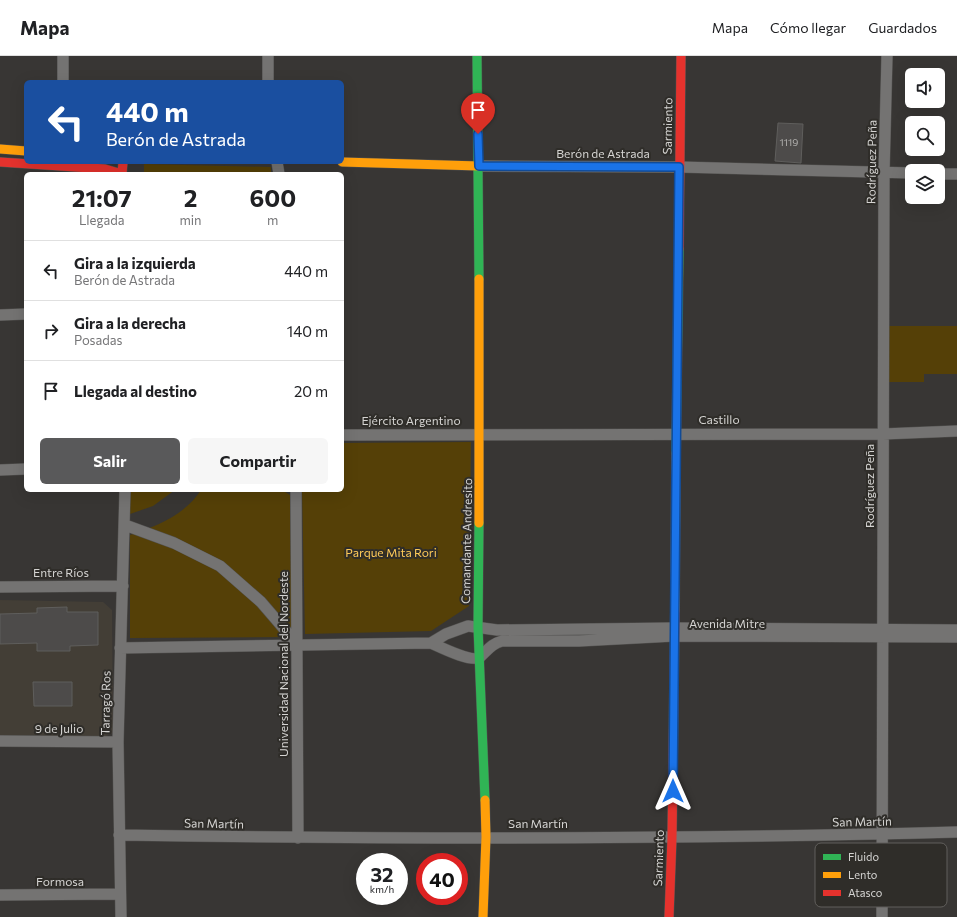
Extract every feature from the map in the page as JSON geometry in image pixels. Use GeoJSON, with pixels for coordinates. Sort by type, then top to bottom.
{"type":"FeatureCollection","features":[{"type":"Feature","properties":{"kind":"street"},"geometry":{"type":"LineString","coordinates":[[63,56],[63,80]]}},
{"type":"Feature","properties":{"kind":"street"},"geometry":{"type":"LineString","coordinates":[[268,56],[268,80]]}},
{"type":"Feature","properties":{"kind":"street","name":"Comandante Andresito"},"geometry":{"type":"LineString","coordinates":[[477,56],[480,434],[478,627],[486,837],[483,917]]}},
{"type":"Feature","properties":{"kind":"street","name":"Sarmiento"},"geometry":{"type":"LineString","coordinates":[[669,917],[672,838],[681,56]]}},
{"type":"Feature","properties":{"kind":"street","name":"Rodríguez Peña"},"geometry":{"type":"LineString","coordinates":[[882,843],[884,173],[887,56]]}},
{"type":"Feature","properties":{"kind":"street"},"geometry":{"type":"LineString","coordinates":[[0,149],[24,151]]}},
{"type":"Feature","properties":{"kind":"street"},"geometry":{"type":"LineString","coordinates":[[0,162],[24,164]]}},
{"type":"Feature","properties":{"kind":"street","name":"Berón de Astrada"},"geometry":{"type":"LineString","coordinates":[[344,162],[479,166],[679,167],[905,173]]}},
{"type":"Feature","properties":{"kind":"street"},"geometry":{"type":"LineString","coordinates":[[30,164],[105,169],[115,172]]}},
{"type":"Feature","properties":{"kind":"street"},"geometry":{"type":"LineString","coordinates":[[945,174],[957,174]]}},
{"type":"Feature","properties":{"kind":"street"},"geometry":{"type":"LineString","coordinates":[[0,315],[24,314]]}},
{"type":"Feature","properties":{"kind":"street","name":"Castillo"},"geometry":{"type":"LineString","coordinates":[[480,434],[883,434],[957,431]]}},
{"type":"Feature","properties":{"kind":"street","name":"Ejército Argentino"},"geometry":{"type":"LineString","coordinates":[[344,435],[480,434]]}},
{"type":"Feature","properties":{"kind":"street"},"geometry":{"type":"LineString","coordinates":[[0,470],[24,469]]}},
{"type":"Feature","properties":{"kind":"street","name":"Tarragó Ros"},"geometry":{"type":"LineString","coordinates":[[121,917],[118,742],[126,492]]}},
{"type":"Feature","properties":{"kind":"street","name":"Universidad Nacional del Nordeste"},"geometry":{"type":"LineString","coordinates":[[296,492],[298,838]]}},
{"type":"Feature","properties":{"kind":"street"},"geometry":{"type":"LineString","coordinates":[[125,525],[174,543],[220,566],[261,602],[298,645]]}},
{"type":"Feature","properties":{"kind":"street","name":"Entre Ríos"},"geometry":{"type":"LineString","coordinates":[[0,587],[123,586]]}},
{"type":"Feature","properties":{"kind":"street","name":"Avenida Mitre"},"geometry":{"type":"LineString","coordinates":[[430,643],[446,634],[468,626],[497,630],[674,632],[882,633],[957,630]]}},
{"type":"Feature","properties":{"kind":"street","name":"Avenida Mitre"},"geometry":{"type":"LineString","coordinates":[[479,658],[494,644],[502,641],[580,641],[674,632]]}},
{"type":"Feature","properties":{"kind":"street","name":"Avenida Mitre"},"geometry":{"type":"LineString","coordinates":[[882,633],[957,637]]}},
{"type":"Feature","properties":{"kind":"street"},"geometry":{"type":"LineString","coordinates":[[120,648],[430,643],[472,659],[479,658]]}},
{"type":"Feature","properties":{"kind":"street","name":"9 de Julio"},"geometry":{"type":"LineString","coordinates":[[0,741],[118,742]]}},
{"type":"Feature","properties":{"kind":"street","name":"San Martín"},"geometry":{"type":"LineString","coordinates":[[119,835],[298,838],[672,838],[957,832]]}},
{"type":"Feature","properties":{"kind":"street","name":"Formosa"},"geometry":{"type":"LineString","coordinates":[[0,895],[120,894]]}},
{"type":"Feature","properties":{"kind":"shaded area"},"geometry":{"type":"Polygon","coordinates":[[[0,600],[103,602],[112,610],[113,733],[104,737],[0,735],[0,600]]]}},
{"type":"Feature","properties":{"kind":"green space"},"geometry":{"type":"Polygon","coordinates":[[[144,164],[271,167],[271,172],[144,172],[144,164]]]}},
{"type":"Feature","properties":{"kind":"green space"},"geometry":{"type":"Polygon","coordinates":[[[886,326],[957,326],[957,374],[924,374],[924,382],[887,382],[886,326]]]}},
{"type":"Feature","properties":{"kind":"green space","name":"Parque Mita Rori"},"geometry":{"type":"Polygon","coordinates":[[[471,442],[469,606],[431,631],[305,634],[302,492],[344,492],[344,443],[471,442]]]}},
{"type":"Feature","properties":{"kind":"green space"},"geometry":{"type":"Polygon","coordinates":[[[129,492],[172,492],[153,506],[130,514],[129,492]]]}},
{"type":"Feature","properties":{"kind":"green space"},"geometry":{"type":"Polygon","coordinates":[[[200,492],[285,492],[290,495],[292,637],[130,638],[130,535],[160,524],[179,513],[200,492]]]}},
{"type":"Feature","properties":{"kind":"building"},"geometry":{"type":"Polygon","coordinates":[[[778,123],[803,124],[801,163],[775,161],[778,123]]]}},
{"type":"Feature","properties":{"kind":"building"},"geometry":{"type":"Polygon","coordinates":[[[67,607],[67,612],[98,612],[98,645],[70,646],[70,651],[37,651],[37,643],[0,644],[0,614],[37,613],[37,608],[67,607]]]}},
{"type":"Feature","properties":{"kind":"building"},"geometry":{"type":"Polygon","coordinates":[[[33,682],[72,682],[72,706],[34,706],[33,682]]]}},
{"type":"Feature","properties":{"kind":"traffic: fast"},"geometry":{"type":"LineString","coordinates":[[477,56],[479,279]]}},
{"type":"Feature","properties":{"kind":"traffic: fast"},"geometry":{"type":"LineString","coordinates":[[676,453],[679,249]]}},
{"type":"Feature","properties":{"kind":"traffic: fast"},"geometry":{"type":"LineString","coordinates":[[479,523],[478,627],[485,800]]}},
{"type":"Feature","properties":{"kind":"traffic: slow"},"geometry":{"type":"LineString","coordinates":[[0,149],[24,151]]}},
{"type":"Feature","properties":{"kind":"traffic: slow"},"geometry":{"type":"LineString","coordinates":[[344,162],[479,166]]}},
{"type":"Feature","properties":{"kind":"traffic: slow"},"geometry":{"type":"LineString","coordinates":[[479,279],[479,523]]}},
{"type":"Feature","properties":{"kind":"traffic: slow"},"geometry":{"type":"LineString","coordinates":[[675,611],[676,453]]}},
{"type":"Feature","properties":{"kind":"traffic: slow"},"geometry":{"type":"LineString","coordinates":[[483,917],[486,837],[485,800]]}},
{"type":"Feature","properties":{"kind":"traffic: jam"},"geometry":{"type":"LineString","coordinates":[[679,249],[681,56]]}},
{"type":"Feature","properties":{"kind":"traffic: jam"},"geometry":{"type":"LineString","coordinates":[[0,162],[24,164]]}},
{"type":"Feature","properties":{"kind":"traffic: jam"},"geometry":{"type":"LineString","coordinates":[[30,164],[105,169],[115,172]]}},
{"type":"Feature","properties":{"kind":"traffic: jam"},"geometry":{"type":"LineString","coordinates":[[122,172],[123,164]]}},
{"type":"Feature","properties":{"kind":"traffic: jam"},"geometry":{"type":"LineString","coordinates":[[669,917],[672,838],[675,611]]}},
{"type":"Feature","properties":{"kind":"route"},"geometry":{"type":"LineString","coordinates":[[478,134],[479,166],[679,167],[673,791]]}}]}
